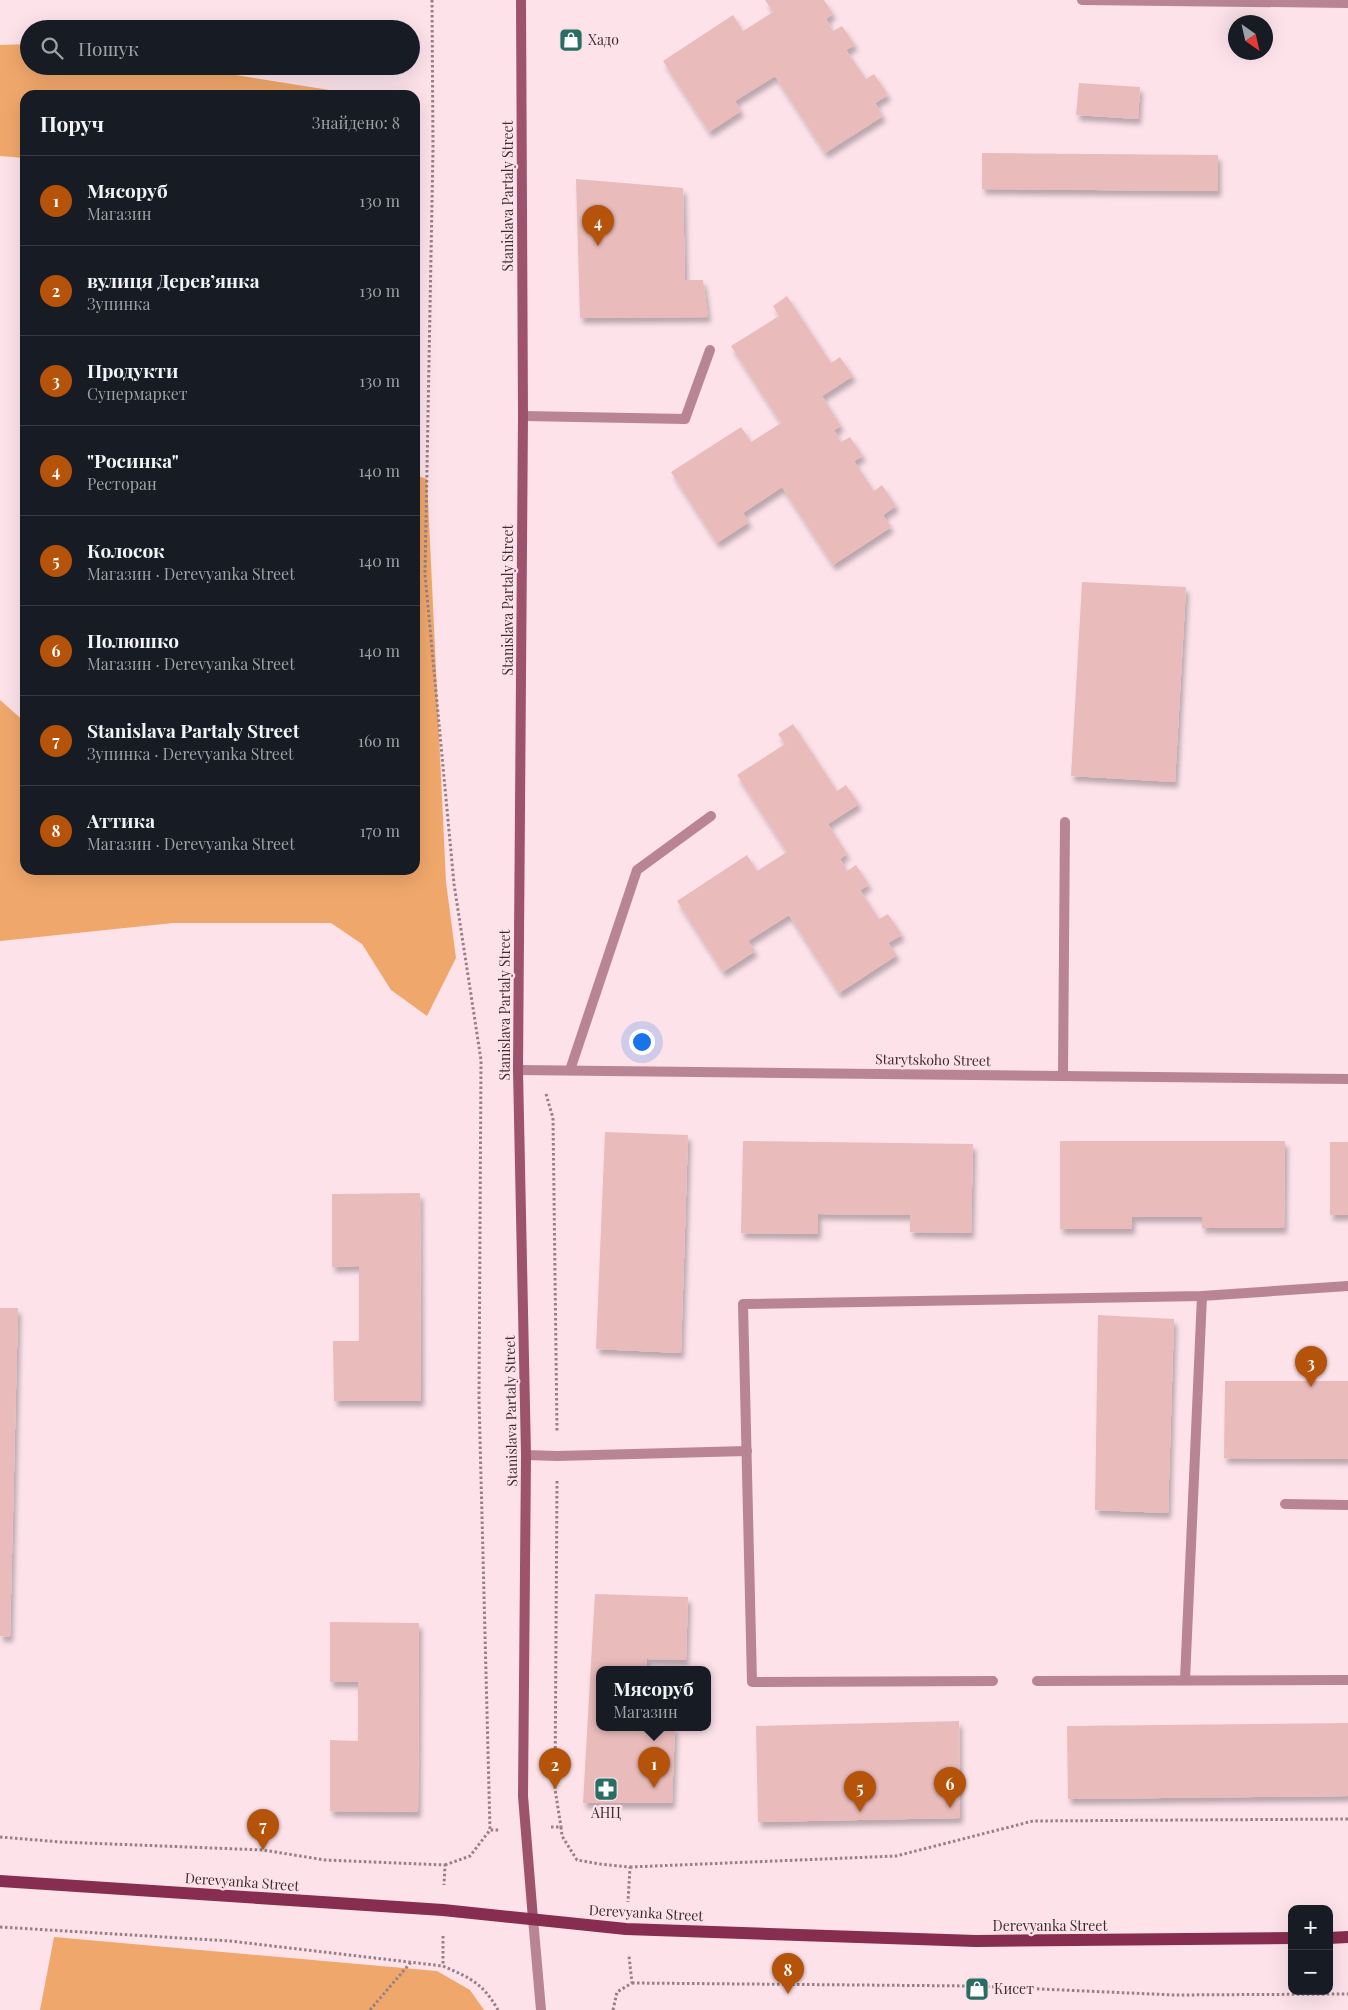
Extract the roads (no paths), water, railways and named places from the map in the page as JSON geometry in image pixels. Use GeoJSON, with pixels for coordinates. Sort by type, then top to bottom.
{"type":"FeatureCollection","features":[{"type":"Feature","properties":{"kind":"main road","name":"Derevyanka Street"},"geometry":{"type":"LineString","coordinates":[[0,1881],[443,1910],[626,1929],[976,1941],[1288,1938]]}},
{"type":"Feature","properties":{"kind":"main road"},"geometry":{"type":"LineString","coordinates":[[1333,1938],[1348,1937]]}},
{"type":"Feature","properties":{"kind":"street","name":"Stanislava Partaly Street"},"geometry":{"type":"LineString","coordinates":[[521,0],[523,416],[518,1070],[526,1455],[523,1796],[541,2010]]}},
{"type":"Feature","properties":{"kind":"street"},"geometry":{"type":"LineString","coordinates":[[1082,0],[1348,3]]}},
{"type":"Feature","properties":{"kind":"street"},"geometry":{"type":"LineString","coordinates":[[523,416],[685,419],[710,350]]}},
{"type":"Feature","properties":{"kind":"street"},"geometry":{"type":"LineString","coordinates":[[570,1070],[637,870],[711,816]]}},
{"type":"Feature","properties":{"kind":"street"},"geometry":{"type":"LineString","coordinates":[[1063,1076],[1065,822]]}},
{"type":"Feature","properties":{"kind":"street","name":"Starytskoho Street"},"geometry":{"type":"LineString","coordinates":[[518,1070],[1348,1079]]}},
{"type":"Feature","properties":{"kind":"street"},"geometry":{"type":"LineString","coordinates":[[993,1681],[752,1682],[743,1304],[1202,1296],[1348,1286]]}},
{"type":"Feature","properties":{"kind":"street"},"geometry":{"type":"LineString","coordinates":[[1186,1680],[1202,1296]]}},
{"type":"Feature","properties":{"kind":"street"},"geometry":{"type":"LineString","coordinates":[[526,1455],[747,1452]]}},
{"type":"Feature","properties":{"kind":"street"},"geometry":{"type":"LineString","coordinates":[[1285,1504],[1348,1505]]}},
{"type":"Feature","properties":{"kind":"street"},"geometry":{"type":"LineString","coordinates":[[1037,1681],[1348,1680]]}},
{"type":"Feature","properties":{"kind":"place","name":"Хадо"},"geometry":{"type":"Point","coordinates":[571,40]}},
{"type":"Feature","properties":{"kind":"place","name":"\"Росинка\""},"geometry":{"type":"Point","coordinates":[598,246]}},
{"type":"Feature","properties":{"kind":"place","name":"Продукти"},"geometry":{"type":"Point","coordinates":[1311,1387]}},
{"type":"Feature","properties":{"kind":"place","name":"Мясоруб"},"geometry":{"type":"Point","coordinates":[654,1788]}},
{"type":"Feature","properties":{"kind":"place","name":"вулиця Дерев’янка"},"geometry":{"type":"Point","coordinates":[555,1789]}},
{"type":"Feature","properties":{"kind":"place","name":"АНЦ"},"geometry":{"type":"Point","coordinates":[606,1789]}},
{"type":"Feature","properties":{"kind":"place","name":"Полюшко"},"geometry":{"type":"Point","coordinates":[950,1808]}},
{"type":"Feature","properties":{"kind":"place","name":"Колосок"},"geometry":{"type":"Point","coordinates":[860,1812]}},
{"type":"Feature","properties":{"kind":"place","name":"Stanislava Partaly Street"},"geometry":{"type":"Point","coordinates":[263,1850]}},
{"type":"Feature","properties":{"kind":"place","name":"Кисет"},"geometry":{"type":"Point","coordinates":[977,1989]}},
{"type":"Feature","properties":{"kind":"place","name":"Аттика"},"geometry":{"type":"Point","coordinates":[788,1994]}}]}
